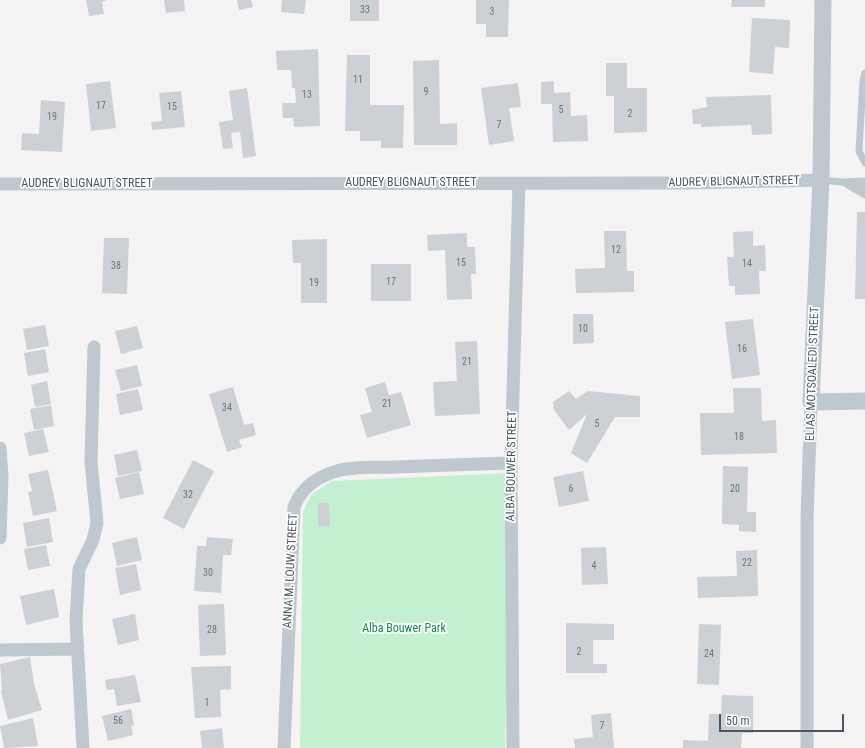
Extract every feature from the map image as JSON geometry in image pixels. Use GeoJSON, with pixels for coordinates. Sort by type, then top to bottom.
{"type":"FeatureCollection","features":[{"type":"Feature","properties":{"kind":"street","name":"ELIAS MOTSOALEDI STREET"},"geometry":{"type":"LineString","coordinates":[[807,748],[807,519],[821,180],[823,0]]}},
{"type":"Feature","properties":{"kind":"street","name":"AUDREY BLIGNAUT STREET"},"geometry":{"type":"LineString","coordinates":[[0,184],[687,183],[821,180]]}},
{"type":"Feature","properties":{"kind":"street","name":"ALBA BOUWER STREET"},"geometry":{"type":"LineString","coordinates":[[513,748],[511,463],[519,183]]}},
{"type":"Feature","properties":{"kind":"street"},"geometry":{"type":"LineString","coordinates":[[83,748],[76,649],[76,622],[79,569],[93,540],[96,523],[91,462],[94,347]]}},
{"type":"Feature","properties":{"kind":"street"},"geometry":{"type":"LineString","coordinates":[[811,402],[865,400]]}},
{"type":"Feature","properties":{"kind":"street"},"geometry":{"type":"LineString","coordinates":[[0,448],[2,476],[0,538]]}},
{"type":"Feature","properties":{"kind":"street","name":"ANNA M. LOUW STREET"},"geometry":{"type":"LineString","coordinates":[[284,748],[294,507],[303,491],[313,482],[324,476],[352,468],[511,463]]}},
{"type":"Feature","properties":{"kind":"street"},"geometry":{"type":"LineString","coordinates":[[0,650],[76,649]]}},
{"type":"Feature","properties":{"kind":"lane"},"geometry":{"type":"LineString","coordinates":[[865,73],[862,80],[860,151],[865,163]]}},
{"type":"Feature","properties":{"kind":"lane"},"geometry":{"type":"LineString","coordinates":[[821,180],[842,182],[865,181]]}},
{"type":"Feature","properties":{"kind":"lane"},"geometry":{"type":"LineString","coordinates":[[842,182],[854,189],[865,188]]}},
{"type":"Feature","properties":{"kind":"lane"},"geometry":{"type":"LineString","coordinates":[[842,182],[865,195]]}},
{"type":"Feature","properties":{"kind":"green space","name":"Alba Bouwer Park"},"geometry":{"type":"Polygon","coordinates":[[[510,473],[505,748],[300,748],[303,511],[312,494],[332,481],[510,473]]]}},
{"type":"Feature","properties":{"kind":"building"},"geometry":{"type":"Polygon","coordinates":[[[86,0],[107,0],[102,2],[104,14],[89,16],[86,0]]]}},
{"type":"Feature","properties":{"kind":"building"},"geometry":{"type":"Polygon","coordinates":[[[164,0],[184,0],[185,11],[166,13],[164,0]]]}},
{"type":"Feature","properties":{"kind":"building"},"geometry":{"type":"Polygon","coordinates":[[[237,0],[251,0],[253,7],[239,10],[237,0]]]}},
{"type":"Feature","properties":{"kind":"building"},"geometry":{"type":"Polygon","coordinates":[[[282,0],[306,0],[304,14],[281,12],[282,0]]]}},
{"type":"Feature","properties":{"kind":"building"},"geometry":{"type":"Polygon","coordinates":[[[350,0],[379,0],[379,21],[350,21],[350,0]]]}},
{"type":"Feature","properties":{"kind":"building"},"geometry":{"type":"Polygon","coordinates":[[[476,0],[509,0],[508,37],[486,37],[486,24],[476,24],[476,0]]]}},
{"type":"Feature","properties":{"kind":"building"},"geometry":{"type":"Polygon","coordinates":[[[732,0],[765,0],[765,7],[731,7],[732,0]]]}},
{"type":"Feature","properties":{"kind":"building"},"geometry":{"type":"Polygon","coordinates":[[[752,18],[790,20],[789,48],[775,47],[773,74],[749,72],[752,18]]]}},
{"type":"Feature","properties":{"kind":"building"},"geometry":{"type":"Polygon","coordinates":[[[318,49],[320,126],[294,127],[293,118],[283,118],[282,103],[296,103],[295,88],[292,88],[291,70],[277,70],[276,51],[318,49]]]}},
{"type":"Feature","properties":{"kind":"building"},"geometry":{"type":"Polygon","coordinates":[[[347,55],[370,55],[370,105],[404,105],[403,148],[381,148],[381,141],[360,141],[360,131],[345,131],[347,55]]]}},
{"type":"Feature","properties":{"kind":"building"},"geometry":{"type":"Polygon","coordinates":[[[439,60],[440,124],[457,123],[457,145],[414,145],[413,61],[439,60]]]}},
{"type":"Feature","properties":{"kind":"building"},"geometry":{"type":"Polygon","coordinates":[[[606,63],[627,63],[627,88],[647,88],[647,132],[614,133],[614,96],[606,96],[606,63]]]}},
{"type":"Feature","properties":{"kind":"building"},"geometry":{"type":"Polygon","coordinates":[[[110,81],[116,128],[91,131],[86,84],[110,81]]]}},
{"type":"Feature","properties":{"kind":"building"},"geometry":{"type":"Polygon","coordinates":[[[554,81],[554,93],[570,92],[571,116],[587,115],[588,141],[553,142],[552,104],[541,104],[541,82],[554,81]]]}},
{"type":"Feature","properties":{"kind":"building"},"geometry":{"type":"Polygon","coordinates":[[[518,83],[521,107],[509,108],[514,141],[489,145],[481,88],[518,83]]]}},
{"type":"Feature","properties":{"kind":"building"},"geometry":{"type":"Polygon","coordinates":[[[247,88],[256,156],[243,158],[240,132],[231,133],[233,148],[223,149],[219,122],[233,120],[229,91],[247,88]]]}},
{"type":"Feature","properties":{"kind":"building"},"geometry":{"type":"Polygon","coordinates":[[[181,91],[185,127],[152,130],[151,122],[162,121],[159,93],[181,91]]]}},
{"type":"Feature","properties":{"kind":"building"},"geometry":{"type":"Polygon","coordinates":[[[771,95],[772,134],[752,135],[751,125],[701,127],[701,124],[693,124],[692,110],[707,107],[706,97],[771,95]]]}},
{"type":"Feature","properties":{"kind":"building"},"geometry":{"type":"Polygon","coordinates":[[[41,100],[65,102],[62,152],[21,150],[22,133],[39,134],[41,100]]]}},
{"type":"Feature","properties":{"kind":"building"},"geometry":{"type":"Polygon","coordinates":[[[857,212],[865,212],[865,299],[855,299],[857,212]]]}},
{"type":"Feature","properties":{"kind":"building"},"geometry":{"type":"Polygon","coordinates":[[[604,231],[626,231],[627,271],[634,271],[634,292],[576,293],[575,269],[605,268],[604,231]]]}},
{"type":"Feature","properties":{"kind":"building"},"geometry":{"type":"Polygon","coordinates":[[[753,231],[753,246],[765,245],[766,271],[759,271],[760,294],[735,295],[735,286],[729,286],[727,257],[734,257],[733,232],[753,231]]]}},
{"type":"Feature","properties":{"kind":"building"},"geometry":{"type":"Polygon","coordinates":[[[467,233],[467,247],[475,247],[476,274],[471,274],[472,299],[447,300],[445,250],[428,251],[427,235],[467,233]]]}},
{"type":"Feature","properties":{"kind":"building"},"geometry":{"type":"Polygon","coordinates":[[[104,238],[129,238],[127,294],[102,293],[104,238]]]}},
{"type":"Feature","properties":{"kind":"building"},"geometry":{"type":"Polygon","coordinates":[[[327,239],[327,303],[301,303],[301,263],[293,263],[292,240],[327,239]]]}},
{"type":"Feature","properties":{"kind":"building"},"geometry":{"type":"Polygon","coordinates":[[[371,264],[411,264],[411,301],[371,301],[371,264]]]}},
{"type":"Feature","properties":{"kind":"building"},"geometry":{"type":"Polygon","coordinates":[[[573,314],[593,314],[594,343],[573,344],[573,314]]]}},
{"type":"Feature","properties":{"kind":"building"},"geometry":{"type":"Polygon","coordinates":[[[753,319],[760,375],[732,379],[725,322],[753,319]]]}},
{"type":"Feature","properties":{"kind":"building"},"geometry":{"type":"Polygon","coordinates":[[[45,325],[49,346],[27,350],[23,329],[45,325]]]}},
{"type":"Feature","properties":{"kind":"building"},"geometry":{"type":"Polygon","coordinates":[[[137,326],[143,348],[121,354],[115,331],[137,326]]]}},
{"type":"Feature","properties":{"kind":"building"},"geometry":{"type":"Polygon","coordinates":[[[477,341],[480,414],[435,416],[433,382],[457,381],[455,342],[477,341]]]}},
{"type":"Feature","properties":{"kind":"building"},"geometry":{"type":"Polygon","coordinates":[[[45,349],[49,372],[28,376],[24,353],[45,349]]]}},
{"type":"Feature","properties":{"kind":"building"},"geometry":{"type":"Polygon","coordinates":[[[137,365],[142,386],[121,391],[115,370],[137,365]]]}},
{"type":"Feature","properties":{"kind":"building"},"geometry":{"type":"Polygon","coordinates":[[[47,381],[51,404],[35,407],[31,385],[47,381]]]}},
{"type":"Feature","properties":{"kind":"building"},"geometry":{"type":"Polygon","coordinates":[[[385,382],[389,395],[401,392],[411,425],[367,438],[360,415],[372,412],[365,388],[385,382]]]}},
{"type":"Feature","properties":{"kind":"building"},"geometry":{"type":"Polygon","coordinates":[[[233,387],[244,425],[253,423],[256,435],[239,440],[242,447],[227,452],[209,394],[233,387]]]}},
{"type":"Feature","properties":{"kind":"building"},"geometry":{"type":"Polygon","coordinates":[[[733,388],[761,388],[762,421],[776,420],[777,453],[701,455],[700,413],[734,413],[733,388]]]}},
{"type":"Feature","properties":{"kind":"building"},"geometry":{"type":"Polygon","coordinates":[[[138,389],[143,410],[120,415],[116,394],[138,389]]]}},
{"type":"Feature","properties":{"kind":"building"},"geometry":{"type":"Polygon","coordinates":[[[569,391],[576,399],[588,391],[640,396],[640,417],[615,417],[587,463],[571,453],[587,414],[569,430],[554,410],[553,402],[569,391]]]}},
{"type":"Feature","properties":{"kind":"building"},"geometry":{"type":"Polygon","coordinates":[[[51,405],[54,426],[34,430],[30,409],[51,405]]]}},
{"type":"Feature","properties":{"kind":"building"},"geometry":{"type":"Polygon","coordinates":[[[43,429],[49,452],[29,456],[24,433],[43,429]]]}},
{"type":"Feature","properties":{"kind":"building"},"geometry":{"type":"Polygon","coordinates":[[[137,450],[142,471],[118,476],[114,455],[137,450]]]}},
{"type":"Feature","properties":{"kind":"building"},"geometry":{"type":"Polygon","coordinates":[[[193,460],[214,471],[184,529],[163,518],[193,460]]]}},
{"type":"Feature","properties":{"kind":"building"},"geometry":{"type":"Polygon","coordinates":[[[723,466],[748,467],[747,512],[756,512],[756,532],[739,531],[739,525],[722,524],[723,466]]]}},
{"type":"Feature","properties":{"kind":"building"},"geometry":{"type":"Polygon","coordinates":[[[48,470],[57,511],[33,516],[28,492],[32,491],[28,474],[48,470]]]}},
{"type":"Feature","properties":{"kind":"building"},"geometry":{"type":"Polygon","coordinates":[[[583,471],[589,501],[559,507],[553,477],[583,471]]]}},
{"type":"Feature","properties":{"kind":"building"},"geometry":{"type":"Polygon","coordinates":[[[139,472],[144,494],[120,499],[115,478],[139,472]]]}},
{"type":"Feature","properties":{"kind":"building"},"geometry":{"type":"Polygon","coordinates":[[[318,503],[329,503],[330,526],[318,526],[318,503]]]}},
{"type":"Feature","properties":{"kind":"building"},"geometry":{"type":"Polygon","coordinates":[[[49,518],[53,542],[27,547],[23,523],[49,518]]]}},
{"type":"Feature","properties":{"kind":"building"},"geometry":{"type":"Polygon","coordinates":[[[137,537],[142,560],[117,566],[112,543],[137,537]]]}},
{"type":"Feature","properties":{"kind":"building"},"geometry":{"type":"Polygon","coordinates":[[[207,537],[233,539],[231,555],[223,555],[221,593],[194,591],[197,546],[206,546],[207,537]]]}},
{"type":"Feature","properties":{"kind":"building"},"geometry":{"type":"Polygon","coordinates":[[[46,545],[50,566],[28,570],[24,549],[46,545]]]}},
{"type":"Feature","properties":{"kind":"building"},"geometry":{"type":"Polygon","coordinates":[[[606,547],[608,584],[582,585],[581,548],[606,547]]]}},
{"type":"Feature","properties":{"kind":"building"},"geometry":{"type":"Polygon","coordinates":[[[757,550],[758,596],[698,598],[697,577],[737,576],[736,551],[757,550]]]}},
{"type":"Feature","properties":{"kind":"building"},"geometry":{"type":"Polygon","coordinates":[[[136,564],[141,590],[120,595],[115,568],[136,564]]]}},
{"type":"Feature","properties":{"kind":"building"},"geometry":{"type":"Polygon","coordinates":[[[54,589],[59,617],[26,625],[20,596],[54,589]]]}},
{"type":"Feature","properties":{"kind":"building"},"geometry":{"type":"Polygon","coordinates":[[[224,604],[226,655],[200,656],[198,605],[224,604]]]}},
{"type":"Feature","properties":{"kind":"building"},"geometry":{"type":"Polygon","coordinates":[[[135,614],[139,640],[118,645],[112,619],[135,614]]]}},
{"type":"Feature","properties":{"kind":"building"},"geometry":{"type":"Polygon","coordinates":[[[566,623],[614,624],[614,640],[593,640],[593,664],[607,664],[607,673],[566,673],[566,623]]]}},
{"type":"Feature","properties":{"kind":"building"},"geometry":{"type":"Polygon","coordinates":[[[699,624],[721,625],[719,685],[697,684],[699,624]]]}},
{"type":"Feature","properties":{"kind":"building"},"geometry":{"type":"Polygon","coordinates":[[[30,657],[34,684],[42,710],[8,720],[2,691],[0,664],[30,657]]]}},
{"type":"Feature","properties":{"kind":"building"},"geometry":{"type":"Polygon","coordinates":[[[231,666],[231,689],[220,690],[221,717],[195,718],[191,667],[231,666]]]}},
{"type":"Feature","properties":{"kind":"building"},"geometry":{"type":"Polygon","coordinates":[[[135,675],[141,702],[117,706],[114,689],[107,690],[105,680],[135,675]]]}},
{"type":"Feature","properties":{"kind":"building"},"geometry":{"type":"Polygon","coordinates":[[[722,695],[753,696],[753,733],[742,733],[741,748],[683,748],[683,740],[708,741],[709,714],[721,714],[722,695]]]}},
{"type":"Feature","properties":{"kind":"building"},"geometry":{"type":"Polygon","coordinates":[[[131,709],[134,725],[131,726],[133,735],[108,741],[102,716],[131,709]]]}},
{"type":"Feature","properties":{"kind":"building"},"geometry":{"type":"Polygon","coordinates":[[[611,713],[614,748],[575,748],[574,739],[593,737],[591,715],[611,713]]]}},
{"type":"Feature","properties":{"kind":"building"},"geometry":{"type":"Polygon","coordinates":[[[33,718],[38,746],[4,748],[0,726],[33,718]]]}},
{"type":"Feature","properties":{"kind":"building"},"geometry":{"type":"Polygon","coordinates":[[[222,728],[224,748],[202,748],[200,731],[222,728]]]}}]}
